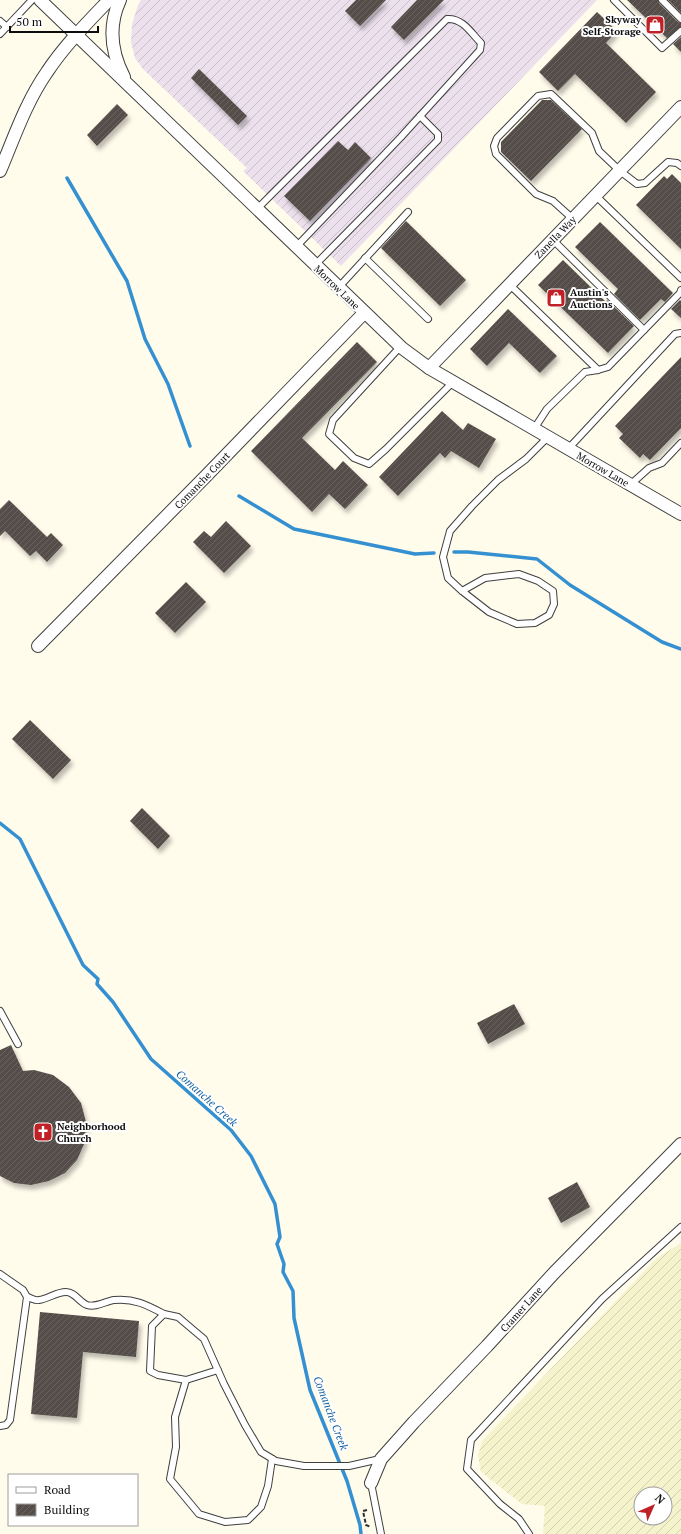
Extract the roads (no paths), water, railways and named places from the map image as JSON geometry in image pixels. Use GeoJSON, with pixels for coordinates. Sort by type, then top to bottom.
{"type":"FeatureCollection","features":[{"type":"Feature","properties":{"kind":"street","name":"Morrow Lane"},"geometry":{"type":"LineString","coordinates":[[40,0],[258,209],[364,314],[400,347],[429,368],[681,514]]}},
{"type":"Feature","properties":{"kind":"street"},"geometry":{"type":"LineString","coordinates":[[0,171],[29,103],[47,72],[75,34],[110,0]]}},
{"type":"Feature","properties":{"kind":"street"},"geometry":{"type":"LineString","coordinates":[[120,0],[116,9],[114,20],[113,51],[128,85]]}},
{"type":"Feature","properties":{"kind":"street","name":"Zanella Way"},"geometry":{"type":"LineString","coordinates":[[429,368],[573,218],[680,111]]}},
{"type":"Feature","properties":{"kind":"street","name":"Comanche Court"},"geometry":{"type":"LineString","coordinates":[[38,646],[212,471],[364,314]]}},
{"type":"Feature","properties":{"kind":"street","name":"Cramer Lane"},"geometry":{"type":"LineString","coordinates":[[371,1483],[381,1459],[414,1422],[488,1346],[554,1273],[681,1144]]}},
{"type":"Feature","properties":{"kind":"lane"},"geometry":{"type":"LineString","coordinates":[[0,34],[32,0]]}},
{"type":"Feature","properties":{"kind":"lane"},"geometry":{"type":"LineString","coordinates":[[614,0],[662,48],[681,31]]}},
{"type":"Feature","properties":{"kind":"lane"},"geometry":{"type":"LineString","coordinates":[[662,0],[681,19]]}},
{"type":"Feature","properties":{"kind":"lane"},"geometry":{"type":"LineString","coordinates":[[258,209],[447,19],[455,19],[464,24],[481,43],[480,50],[420,116],[296,247]]}},
{"type":"Feature","properties":{"kind":"lane"},"geometry":{"type":"LineString","coordinates":[[0,21],[7,27]]}},
{"type":"Feature","properties":{"kind":"lane"},"geometry":{"type":"LineString","coordinates":[[573,218],[553,201],[536,194],[496,154],[494,146],[497,138],[538,96],[551,94],[592,133],[599,151],[620,171],[638,184],[644,184],[668,162],[677,163],[681,166]]}},
{"type":"Feature","properties":{"kind":"lane"},"geometry":{"type":"LineString","coordinates":[[315,265],[438,140],[438,134],[420,116]]}},
{"type":"Feature","properties":{"kind":"lane"},"geometry":{"type":"LineString","coordinates":[[596,196],[681,278]]}},
{"type":"Feature","properties":{"kind":"lane"},"geometry":{"type":"LineString","coordinates":[[338,288],[408,212]]}},
{"type":"Feature","properties":{"kind":"lane"},"geometry":{"type":"LineString","coordinates":[[553,240],[644,330]]}},
{"type":"Feature","properties":{"kind":"lane"},"geometry":{"type":"LineString","coordinates":[[365,258],[428,319]]}},
{"type":"Feature","properties":{"kind":"lane"},"geometry":{"type":"LineString","coordinates":[[510,285],[598,370]]}},
{"type":"Feature","properties":{"kind":"lane"},"geometry":{"type":"LineString","coordinates":[[534,429],[547,409],[585,372],[608,367],[681,290]]}},
{"type":"Feature","properties":{"kind":"lane"},"geometry":{"type":"LineString","coordinates":[[568,449],[675,334],[681,333]]}},
{"type":"Feature","properties":{"kind":"lane"},"geometry":{"type":"LineString","coordinates":[[400,347],[333,420],[329,434],[354,458],[369,464],[453,382]]}},
{"type":"Feature","properties":{"kind":"lane"},"geometry":{"type":"LineString","coordinates":[[462,592],[485,578],[519,574],[538,581],[553,591],[554,604],[549,615],[535,623],[517,624],[488,612],[462,592],[448,578],[442,557],[450,531],[472,506],[498,480],[526,459],[548,437]]}},
{"type":"Feature","properties":{"kind":"lane"},"geometry":{"type":"LineString","coordinates":[[630,485],[649,468],[662,463],[681,443]]}},
{"type":"Feature","properties":{"kind":"lane"},"geometry":{"type":"LineString","coordinates":[[0,1011],[18,1044]]}},
{"type":"Feature","properties":{"kind":"lane"},"geometry":{"type":"LineString","coordinates":[[529,1534],[519,1519],[500,1504],[467,1469],[471,1440],[602,1299],[681,1227]]}},
{"type":"Feature","properties":{"kind":"lane"},"geometry":{"type":"LineString","coordinates":[[0,1274],[23,1290],[27,1298],[10,1420],[6,1425],[0,1426]]}},
{"type":"Feature","properties":{"kind":"lane"},"geometry":{"type":"LineString","coordinates":[[27,1298],[39,1300],[66,1292],[74,1294],[87,1304],[93,1305],[113,1300],[141,1302],[164,1314],[178,1317],[204,1339],[224,1384],[249,1432],[262,1452],[276,1461],[304,1466],[349,1466],[381,1459]]}},
{"type":"Feature","properties":{"kind":"lane"},"geometry":{"type":"LineString","coordinates":[[164,1314],[152,1326],[150,1371],[158,1375],[186,1380],[218,1370]]}},
{"type":"Feature","properties":{"kind":"lane"},"geometry":{"type":"LineString","coordinates":[[186,1380],[175,1417],[176,1447],[170,1479],[199,1514],[225,1522],[248,1520],[261,1507],[268,1486],[272,1459]]}},
{"type":"Feature","properties":{"kind":"lane"},"geometry":{"type":"LineString","coordinates":[[371,1483],[381,1534]]}},
{"type":"Feature","properties":{"kind":"waterway"},"geometry":{"type":"LineString","coordinates":[[67,178],[127,281],[145,339],[168,384],[190,446]]}},
{"type":"Feature","properties":{"kind":"waterway"},"geometry":{"type":"LineString","coordinates":[[239,496],[294,529],[415,554],[434,553]]}},
{"type":"Feature","properties":{"kind":"waterway"},"geometry":{"type":"LineString","coordinates":[[454,552],[537,559],[570,585],[662,642],[681,649]]}},
{"type":"Feature","properties":{"kind":"waterway","name":"Comanche Creek"},"geometry":{"type":"LineString","coordinates":[[0,823],[20,839],[83,965],[98,979],[97,984],[113,1002],[151,1059],[231,1130],[251,1156],[275,1204],[280,1237],[277,1244],[284,1264],[283,1272],[293,1291],[294,1318],[310,1390],[347,1481],[360,1525],[361,1534]]}},
{"type":"Feature","properties":{"kind":"place","name":"Skyway Self-Storage"},"geometry":{"type":"Point","coordinates":[655,25]}},
{"type":"Feature","properties":{"kind":"place","name":"Austin's Auctions"},"geometry":{"type":"Point","coordinates":[556,298]}},
{"type":"Feature","properties":{"kind":"place","name":"Neighborhood Church"},"geometry":{"type":"Point","coordinates":[43,1132]}}]}
